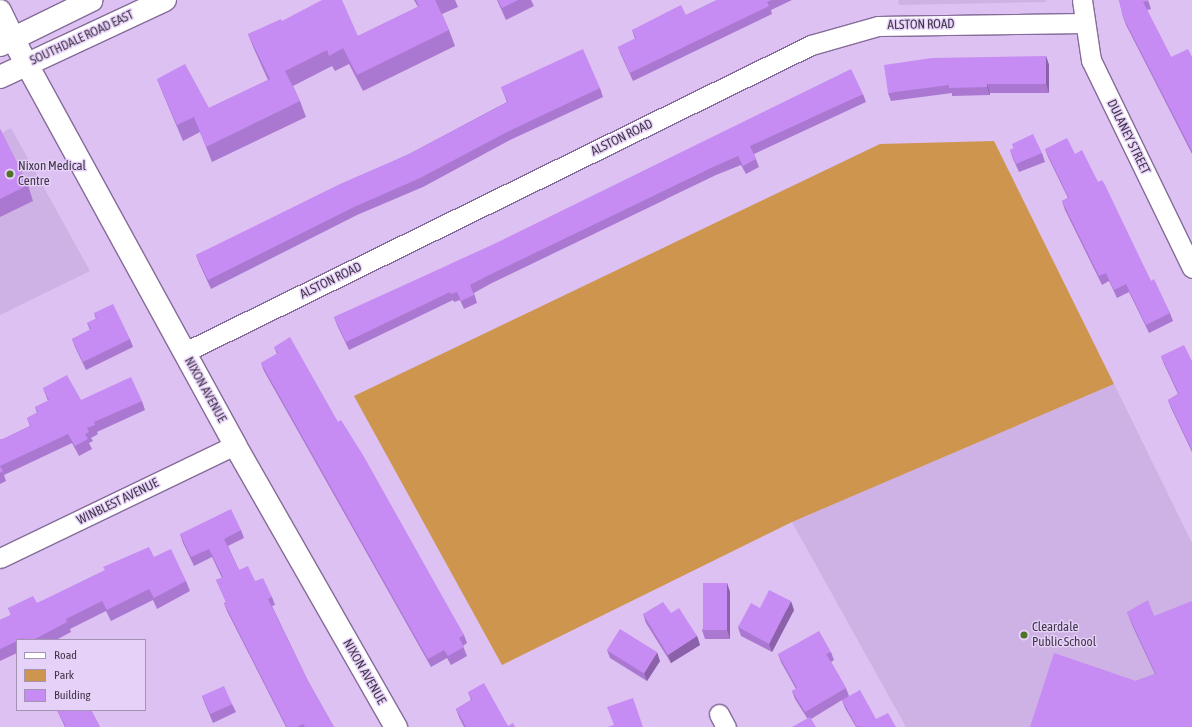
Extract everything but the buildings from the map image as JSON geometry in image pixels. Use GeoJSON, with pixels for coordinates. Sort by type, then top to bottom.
{"type":"FeatureCollection","features":[{"type":"Feature","properties":{"kind":"street","name":"SOUTHDALE ROAD EAST"},"geometry":{"type":"LineString","coordinates":[[0,77],[15,50],[92,0]]}},
{"type":"Feature","properties":{"kind":"street","name":"SOUTHDALE ROAD EAST"},"geometry":{"type":"LineString","coordinates":[[15,50],[165,0]]}},
{"type":"Feature","properties":{"kind":"street","name":"DULANEY STREET"},"geometry":{"type":"LineString","coordinates":[[1082,0],[1084,23],[1091,60],[1192,268]]}},
{"type":"Feature","properties":{"kind":"street","name":"NIXON AVENUE"},"geometry":{"type":"LineString","coordinates":[[0,11],[15,50],[185,352],[235,445],[396,727]]}},
{"type":"Feature","properties":{"kind":"street","name":"ALSTON ROAD"},"geometry":{"type":"LineString","coordinates":[[185,352],[811,46],[878,26],[1084,23]]}},
{"type":"Feature","properties":{"kind":"street","name":"WINBLEST AVENUE"},"geometry":{"type":"LineString","coordinates":[[0,558],[235,445]]}},
{"type":"Feature","properties":{"kind":"shaded area"},"geometry":{"type":"Polygon","coordinates":[[[898,0],[1046,0],[1046,2],[899,5],[898,0]]]}},
{"type":"Feature","properties":{"kind":"shaded area"},"geometry":{"type":"Polygon","coordinates":[[[11,128],[90,271],[0,315],[0,134],[11,128]]]}},
{"type":"Feature","properties":{"kind":"shaded area","name":"Cleardale Public School"},"geometry":{"type":"Polygon","coordinates":[[[1114,384],[1192,543],[1192,727],[906,727],[792,522],[1114,384]]]}},
{"type":"Feature","properties":{"kind":"green space"},"geometry":{"type":"Polygon","coordinates":[[[994,141],[1114,384],[792,522],[502,665],[354,396],[880,144],[994,141]]]}},
{"type":"Feature","properties":{"kind":"place","name":"Nixon Medical Centre"},"geometry":{"type":"Point","coordinates":[10,174]}},
{"type":"Feature","properties":{"kind":"place","name":"Cleardale Public School"},"geometry":{"type":"Point","coordinates":[1024,635]}}]}
